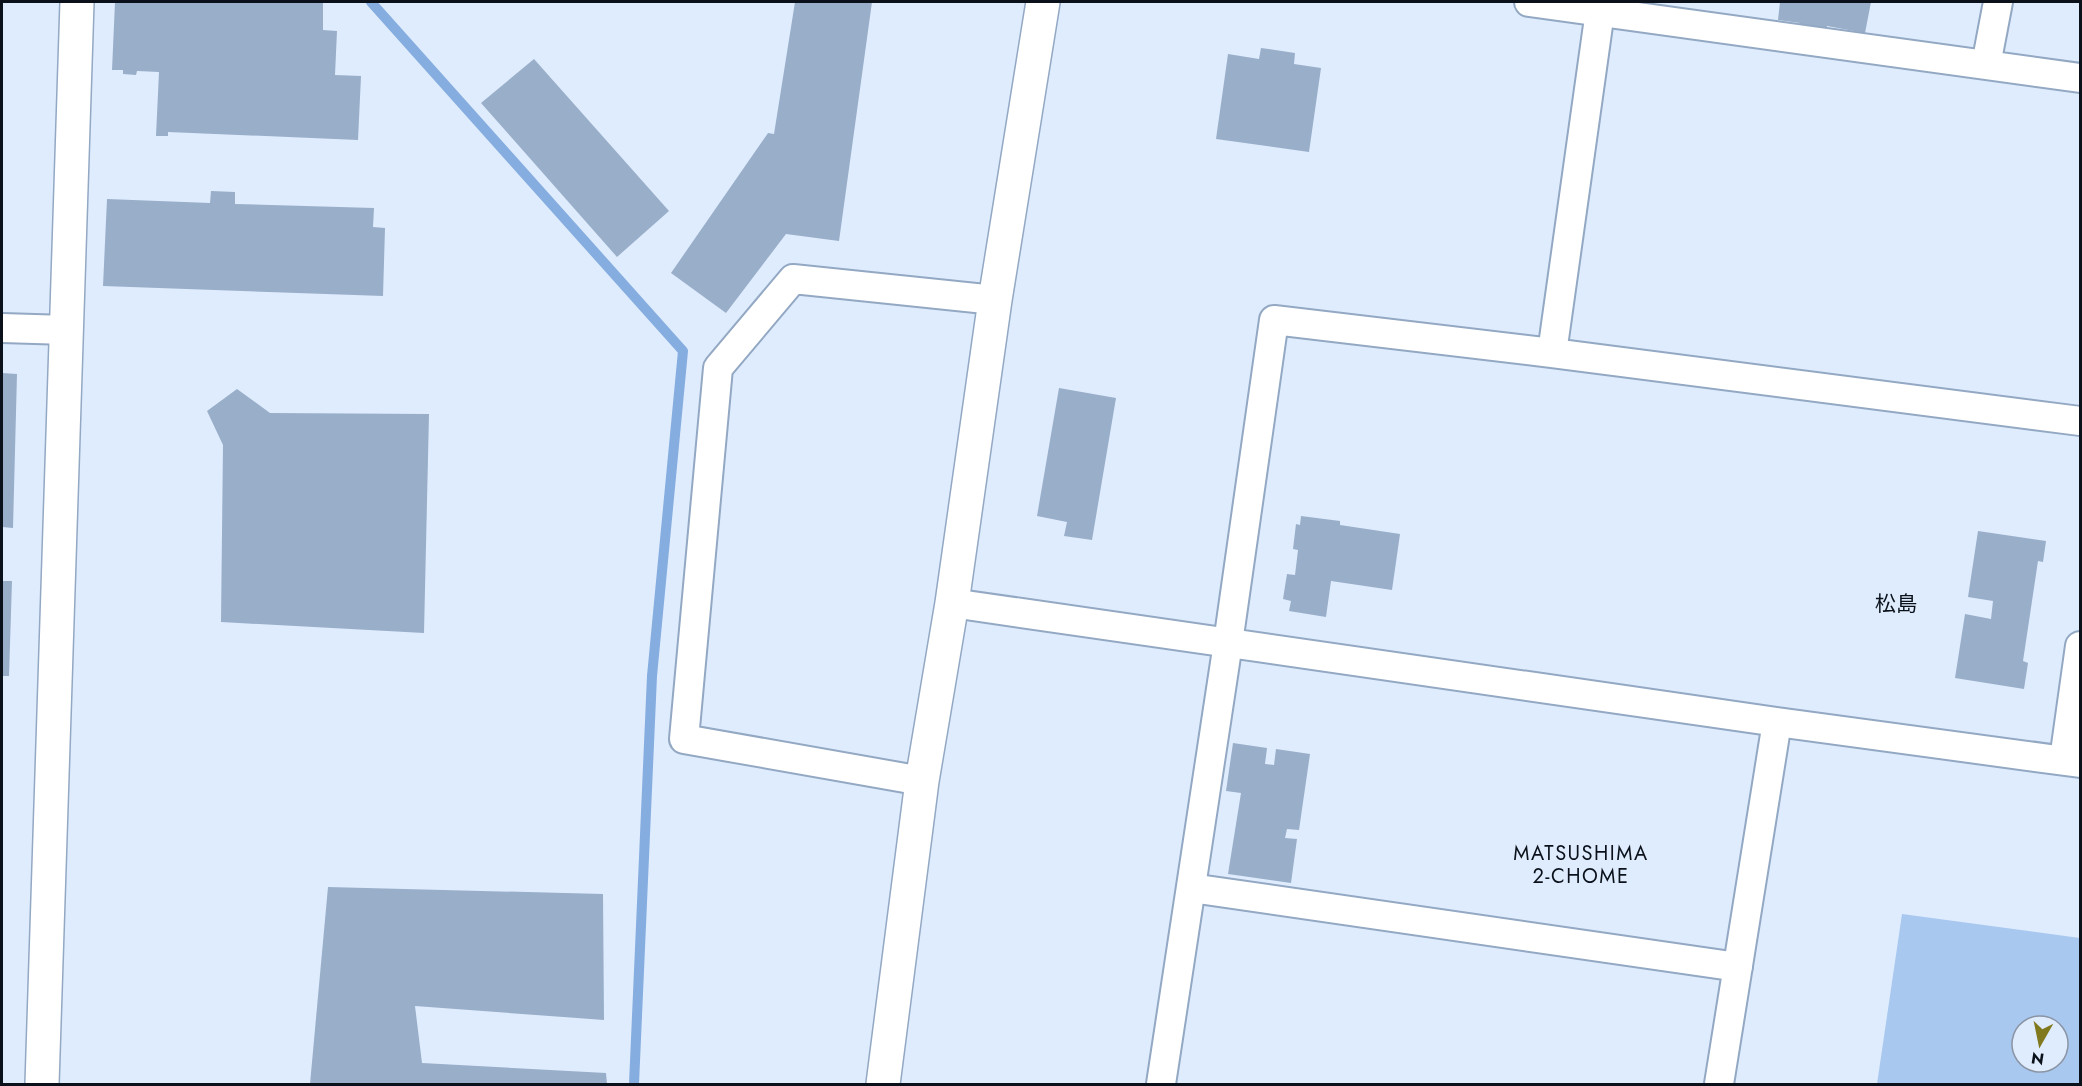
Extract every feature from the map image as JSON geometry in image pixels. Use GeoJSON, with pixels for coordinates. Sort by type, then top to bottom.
{"type":"FeatureCollection","features":[{"type":"Feature","properties":{"kind":"street"},"geometry":{"type":"LineString","coordinates":[[42,1084],[77,2]]}},
{"type":"Feature","properties":{"kind":"street"},"geometry":{"type":"LineString","coordinates":[[883,1084],[922,781],[952,603],[995,300],[1043,2]]}},
{"type":"Feature","properties":{"kind":"street"},"geometry":{"type":"LineString","coordinates":[[1529,2],[2080,78]]}},
{"type":"Feature","properties":{"kind":"street"},"geometry":{"type":"LineString","coordinates":[[1986,65],[1998,2]]}},
{"type":"Feature","properties":{"kind":"street"},"geometry":{"type":"LineString","coordinates":[[1552,353],[1600,11]]}},
{"type":"Feature","properties":{"kind":"street"},"geometry":{"type":"LineString","coordinates":[[922,781],[684,739],[718,368],[793,279],[995,300]]}},
{"type":"Feature","properties":{"kind":"street"},"geometry":{"type":"LineString","coordinates":[[1161,1084],[1274,320],[1552,353],[2080,421]]}},
{"type":"Feature","properties":{"kind":"street"},"geometry":{"type":"LineString","coordinates":[[2,328],[67,330]]}},
{"type":"Feature","properties":{"kind":"street"},"geometry":{"type":"LineString","coordinates":[[952,603],[1777,722],[2072,762],[2080,646]]}},
{"type":"Feature","properties":{"kind":"street"},"geometry":{"type":"LineString","coordinates":[[1719,1084],[1777,722]]}},
{"type":"Feature","properties":{"kind":"street"},"geometry":{"type":"LineString","coordinates":[[1191,888],[1738,967]]}},
{"type":"Feature","properties":{"kind":"shaded area"},"geometry":{"type":"Polygon","coordinates":[[[1902,914],[2080,938],[2080,1084],[1877,1084],[1902,914]]]}},
{"type":"Feature","properties":{"kind":"building"},"geometry":{"type":"Polygon","coordinates":[[[115,2],[323,3],[323,30],[337,31],[335,75],[361,76],[358,140],[168,132],[168,136],[156,136],[159,72],[137,71],[136,75],[123,74],[123,70],[112,70],[115,2]]]}},
{"type":"Feature","properties":{"kind":"building"},"geometry":{"type":"Polygon","coordinates":[[[795,2],[872,2],[839,241],[786,234],[726,313],[671,273],[768,133],[774,134],[795,2]]]}},
{"type":"Feature","properties":{"kind":"building"},"geometry":{"type":"Polygon","coordinates":[[[1780,2],[1871,2],[1865,33],[1827,26],[1825,41],[1797,37],[1800,23],[1778,20],[1780,2]]]}},
{"type":"Feature","properties":{"kind":"building"},"geometry":{"type":"Polygon","coordinates":[[[1261,48],[1295,53],[1294,64],[1321,68],[1309,152],[1216,139],[1228,54],[1259,59],[1261,48]]]}},
{"type":"Feature","properties":{"kind":"building"},"geometry":{"type":"Polygon","coordinates":[[[534,59],[669,211],[617,257],[481,103],[534,59]]]}},
{"type":"Feature","properties":{"kind":"building"},"geometry":{"type":"Polygon","coordinates":[[[211,191],[235,192],[235,204],[374,208],[373,227],[385,228],[383,296],[103,286],[107,199],[210,203],[211,191]]]}},
{"type":"Feature","properties":{"kind":"building"},"geometry":{"type":"Polygon","coordinates":[[[2,373],[17,374],[13,528],[2,527],[2,373]]]}},
{"type":"Feature","properties":{"kind":"building"},"geometry":{"type":"Polygon","coordinates":[[[1059,388],[1116,398],[1092,540],[1064,536],[1067,522],[1037,516],[1059,388]]]}},
{"type":"Feature","properties":{"kind":"building"},"geometry":{"type":"Polygon","coordinates":[[[237,389],[270,413],[429,414],[424,633],[221,622],[223,445],[207,411],[237,389]]]}},
{"type":"Feature","properties":{"kind":"building"},"geometry":{"type":"Polygon","coordinates":[[[1301,516],[1340,521],[1340,525],[1400,534],[1392,590],[1331,581],[1326,617],[1289,611],[1291,601],[1283,599],[1287,574],[1295,575],[1298,550],[1293,549],[1296,524],[1300,525],[1301,516]]]}},
{"type":"Feature","properties":{"kind":"building"},"geometry":{"type":"Polygon","coordinates":[[[1978,531],[2046,541],[2043,562],[2038,561],[2023,661],[2028,663],[2024,689],[1955,678],[1965,614],[1991,619],[1993,601],[1968,597],[1978,531]]]}},
{"type":"Feature","properties":{"kind":"building"},"geometry":{"type":"Polygon","coordinates":[[[2,581],[12,581],[9,676],[2,676],[2,581]]]}},
{"type":"Feature","properties":{"kind":"building"},"geometry":{"type":"Polygon","coordinates":[[[1233,743],[1267,748],[1265,764],[1274,765],[1276,749],[1310,754],[1299,830],[1287,829],[1285,838],[1297,839],[1291,883],[1228,874],[1241,793],[1226,791],[1233,743]]]}},
{"type":"Feature","properties":{"kind":"building"},"geometry":{"type":"Polygon","coordinates":[[[328,887],[603,894],[604,1020],[415,1006],[422,1063],[606,1073],[607,1084],[310,1084],[328,887]]]}},
{"type":"Feature","properties":{"kind":"waterway"},"geometry":{"type":"LineString","coordinates":[[371,2],[683,351],[652,676],[634,1084]]}},
{"type":"Feature","properties":{"kind":"district","name":"松島"},"geometry":{"type":"Point","coordinates":[1896,604]}},
{"type":"Feature","properties":{"kind":"district","name":"MATSUSHIMA 2-CHOME"},"geometry":{"type":"Point","coordinates":[1581,864]}}]}
